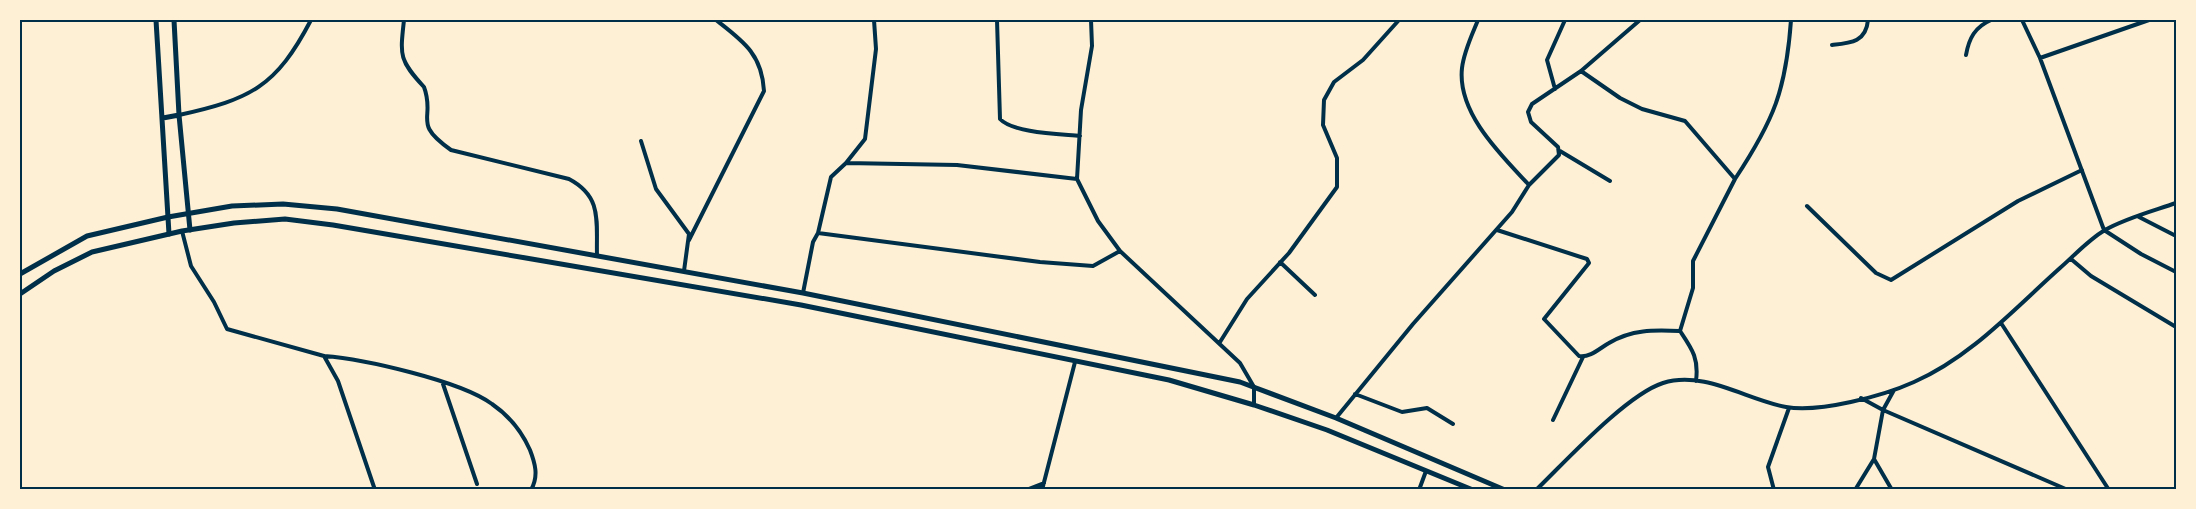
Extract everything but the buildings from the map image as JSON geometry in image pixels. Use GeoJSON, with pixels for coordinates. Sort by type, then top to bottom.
{"type":"FeatureCollection","features":[{"type":"Feature","properties":{"kind":"main road"},"geometry":{"type":"LineString","coordinates":[[156,20],[169,234]]}},
{"type":"Feature","properties":{"kind":"main road"},"geometry":{"type":"LineString","coordinates":[[174,20],[179,115],[190,230]]}},
{"type":"Feature","properties":{"kind":"main road"},"geometry":{"type":"LineString","coordinates":[[163,118],[179,115]]}},
{"type":"Feature","properties":{"kind":"main road"},"geometry":{"type":"LineString","coordinates":[[20,274],[87,236],[168,217],[232,206],[283,204],[337,209],[803,292],[1240,382],[1336,418],[1505,489]]}},
{"type":"Feature","properties":{"kind":"main road"},"geometry":{"type":"LineString","coordinates":[[20,294],[54,271],[92,252],[182,231],[234,223],[285,219],[333,225],[598,268],[801,305],[1169,380],[1254,405],[1473,489]]}},
{"type":"Feature","properties":{"kind":"street"},"geometry":{"type":"LineString","coordinates":[[179,115],[221,105],[259,89],[280,70],[311,20]]}},
{"type":"Feature","properties":{"kind":"street"},"geometry":{"type":"LineString","coordinates":[[404,20],[402,59],[406,68],[424,87],[425,123],[436,140],[451,150],[569,179],[585,188],[591,195],[595,208],[597,257]]}},
{"type":"Feature","properties":{"kind":"street"},"geometry":{"type":"LineString","coordinates":[[689,240],[764,91],[763,72],[749,46],[716,20]]}},
{"type":"Feature","properties":{"kind":"street"},"geometry":{"type":"LineString","coordinates":[[803,292],[828,183],[834,172],[846,163],[865,139],[876,49],[874,20]]}},
{"type":"Feature","properties":{"kind":"street"},"geometry":{"type":"LineString","coordinates":[[997,20],[1000,118],[1008,125],[1080,136]]}},
{"type":"Feature","properties":{"kind":"street"},"geometry":{"type":"LineString","coordinates":[[1091,20],[1092,46],[1080,136],[1077,179],[1098,221],[1120,251],[1240,363],[1254,387],[1254,405]]}},
{"type":"Feature","properties":{"kind":"street"},"geometry":{"type":"LineString","coordinates":[[1220,342],[1247,299],[1280,262],[1337,187],[1337,158],[1325,134],[1322,113],[1324,100],[1334,82],[1363,60],[1399,20]]}},
{"type":"Feature","properties":{"kind":"street"},"geometry":{"type":"LineString","coordinates":[[1478,20],[1465,53],[1462,70],[1463,91],[1472,113],[1499,153],[1529,185]]}},
{"type":"Feature","properties":{"kind":"street"},"geometry":{"type":"LineString","coordinates":[[1555,89],[1547,60],[1565,20]]}},
{"type":"Feature","properties":{"kind":"street"},"geometry":{"type":"LineString","coordinates":[[1610,181],[1560,151],[1531,122],[1528,112],[1532,104],[1581,70],[1640,20]]}},
{"type":"Feature","properties":{"kind":"street"},"geometry":{"type":"LineString","coordinates":[[1680,331],[1693,288],[1691,270],[1693,261],[1735,179],[1760,143],[1776,108],[1788,58],[1791,20]]}},
{"type":"Feature","properties":{"kind":"street"},"geometry":{"type":"LineString","coordinates":[[1832,45],[1855,42],[1863,36],[1868,20]]}},
{"type":"Feature","properties":{"kind":"street"},"geometry":{"type":"LineString","coordinates":[[1966,55],[1974,31],[1991,20]]}},
{"type":"Feature","properties":{"kind":"street"},"geometry":{"type":"LineString","coordinates":[[2022,20],[2040,57],[2104,230],[2141,254],[2176,272]]}},
{"type":"Feature","properties":{"kind":"street"},"geometry":{"type":"LineString","coordinates":[[2040,57],[2149,20]]}},
{"type":"Feature","properties":{"kind":"street"},"geometry":{"type":"LineString","coordinates":[[1581,70],[1620,98],[1642,109],[1685,121],[1735,179]]}},
{"type":"Feature","properties":{"kind":"street"},"geometry":{"type":"LineString","coordinates":[[641,141],[656,189],[689,234],[684,271]]}},
{"type":"Feature","properties":{"kind":"street"},"geometry":{"type":"LineString","coordinates":[[1336,418],[1413,324],[1497,231],[1529,185],[1559,155],[1560,151]]}},
{"type":"Feature","properties":{"kind":"street"},"geometry":{"type":"LineString","coordinates":[[846,163],[957,165],[1077,179]]}},
{"type":"Feature","properties":{"kind":"street"},"geometry":{"type":"LineString","coordinates":[[1807,206],[1876,273],[1891,280],[2018,201],[2082,170]]}},
{"type":"Feature","properties":{"kind":"street"},"geometry":{"type":"LineString","coordinates":[[1536,489],[1636,396],[1662,383],[1677,380],[1696,381],[1789,408],[1819,406],[1861,398],[1915,382],[1956,358],[2001,323],[2104,230],[2176,203]]}},
{"type":"Feature","properties":{"kind":"street"},"geometry":{"type":"LineString","coordinates":[[2138,217],[2176,236]]}},
{"type":"Feature","properties":{"kind":"street"},"geometry":{"type":"LineString","coordinates":[[182,231],[190,266],[214,302],[227,329],[324,356],[342,357],[463,388],[493,404],[518,429],[535,463],[536,475],[531,489]]}},
{"type":"Feature","properties":{"kind":"street"},"geometry":{"type":"LineString","coordinates":[[1497,231],[1587,259],[1588,267],[1544,319],[1583,357]]}},
{"type":"Feature","properties":{"kind":"street"},"geometry":{"type":"LineString","coordinates":[[818,233],[1040,262],[1093,266],[1120,251]]}},
{"type":"Feature","properties":{"kind":"street"},"geometry":{"type":"LineString","coordinates":[[2071,258],[2091,276],[2176,327]]}},
{"type":"Feature","properties":{"kind":"street"},"geometry":{"type":"LineString","coordinates":[[1280,262],[1315,295]]}},
{"type":"Feature","properties":{"kind":"street"},"geometry":{"type":"LineString","coordinates":[[2001,323],[2109,489]]}},
{"type":"Feature","properties":{"kind":"street"},"geometry":{"type":"LineString","coordinates":[[1553,420],[1583,357],[1612,341],[1644,329],[1680,331]]}},
{"type":"Feature","properties":{"kind":"street"},"geometry":{"type":"LineString","coordinates":[[1680,331],[1694,350],[1698,366],[1696,381]]}},
{"type":"Feature","properties":{"kind":"street"},"geometry":{"type":"LineString","coordinates":[[324,356],[338,381],[375,489]]}},
{"type":"Feature","properties":{"kind":"street"},"geometry":{"type":"LineString","coordinates":[[1042,489],[1075,362]]}},
{"type":"Feature","properties":{"kind":"street"},"geometry":{"type":"LineString","coordinates":[[443,383],[477,484]]}},
{"type":"Feature","properties":{"kind":"street"},"geometry":{"type":"LineString","coordinates":[[1855,489],[1874,459],[1883,410],[1894,389]]}},
{"type":"Feature","properties":{"kind":"street"},"geometry":{"type":"LineString","coordinates":[[1355,394],[1402,411],[1427,408],[1453,424]]}},
{"type":"Feature","properties":{"kind":"street"},"geometry":{"type":"LineString","coordinates":[[1861,398],[1883,410],[2068,489]]}},
{"type":"Feature","properties":{"kind":"street"},"geometry":{"type":"LineString","coordinates":[[1774,489],[1768,466],[1789,408]]}},
{"type":"Feature","properties":{"kind":"street"},"geometry":{"type":"LineString","coordinates":[[1874,459],[1892,489]]}},
{"type":"Feature","properties":{"kind":"street"},"geometry":{"type":"LineString","coordinates":[[1419,489],[1426,470]]}},
{"type":"Feature","properties":{"kind":"street"},"geometry":{"type":"LineString","coordinates":[[1026,489],[1044,483]]}}]}
